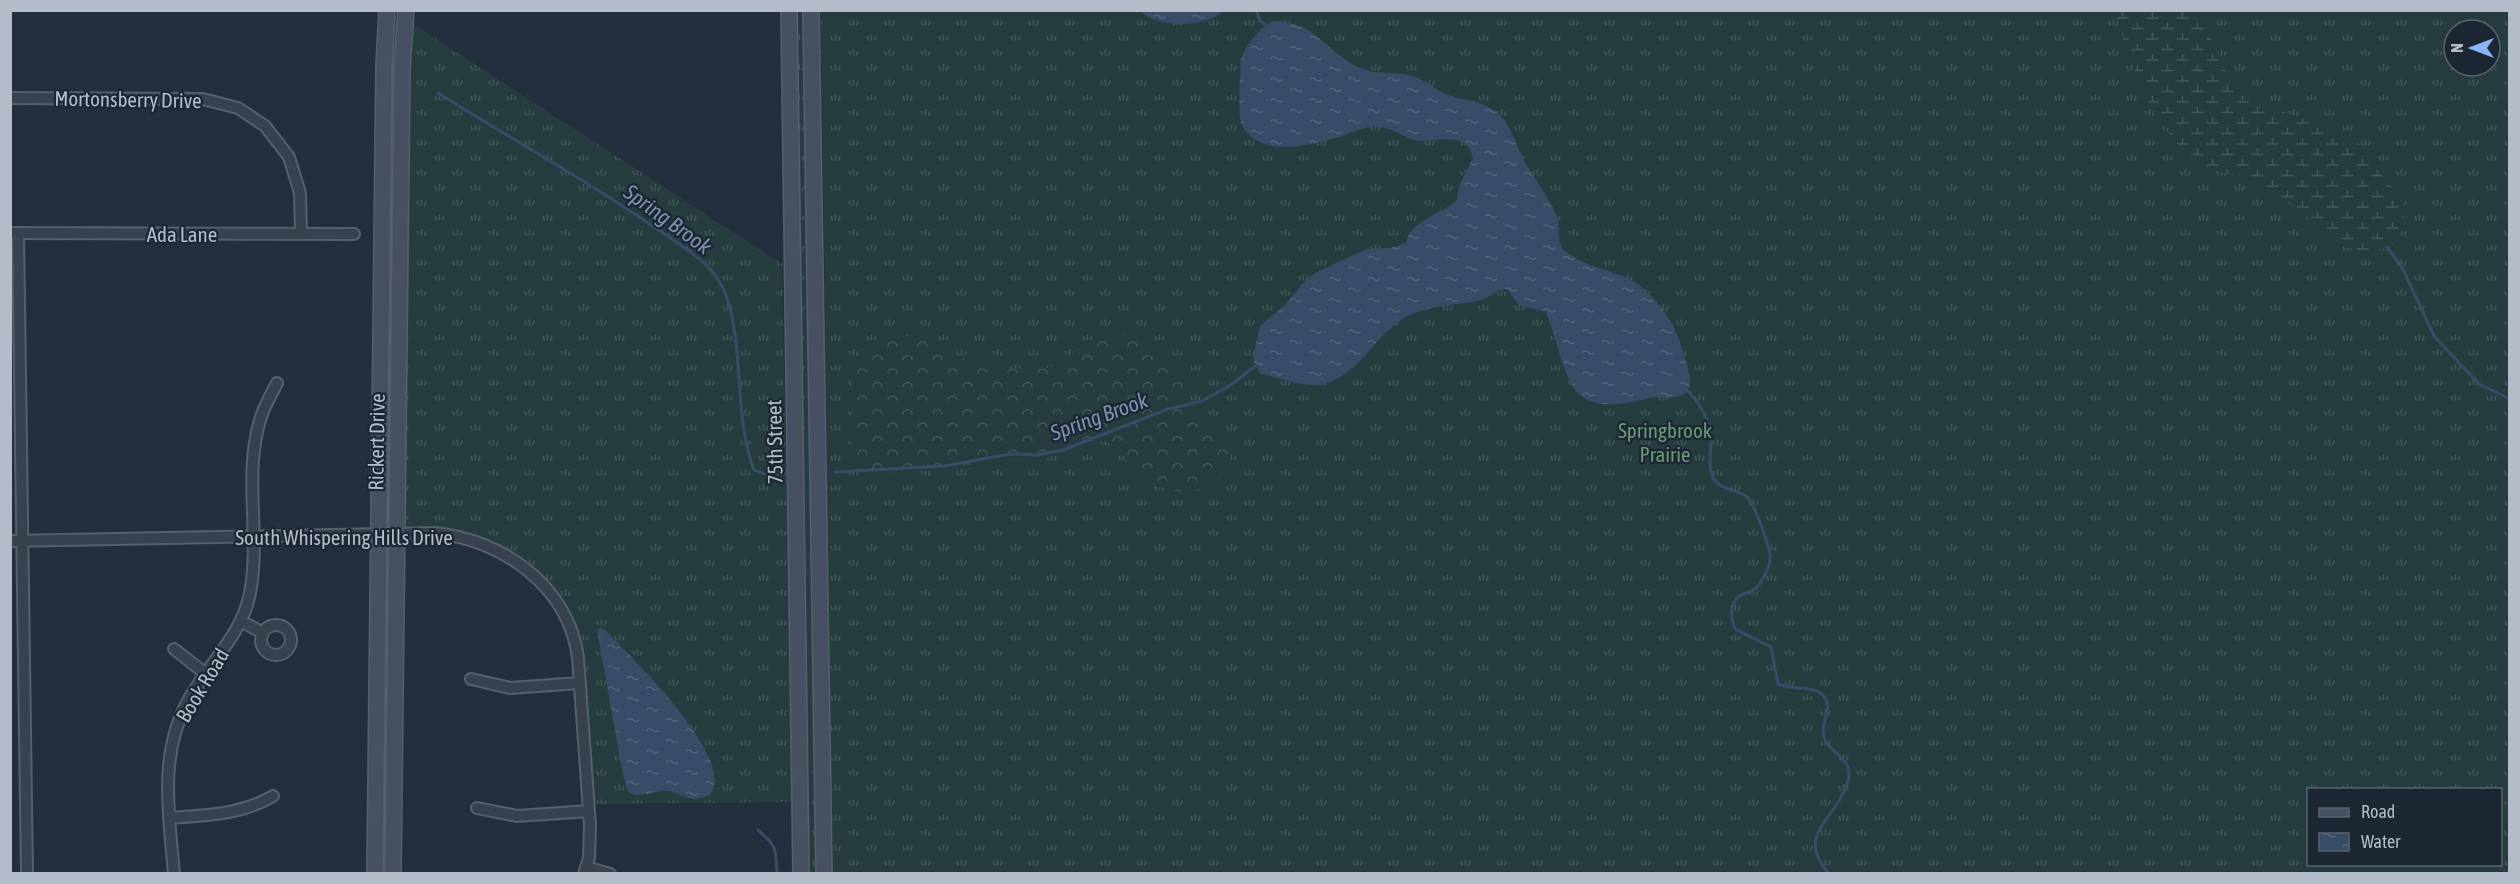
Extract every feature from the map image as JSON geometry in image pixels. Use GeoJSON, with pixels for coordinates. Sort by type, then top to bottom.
{"type":"FeatureCollection","features":[{"type":"Feature","properties":{"kind":"street","name":"Rickert Drive"},"geometry":{"type":"LineString","coordinates":[[375,873],[384,66],[387,10]]}},
{"type":"Feature","properties":{"kind":"street","name":"Rickert Drive"},"geometry":{"type":"LineString","coordinates":[[393,873],[402,68],[406,10]]}},
{"type":"Feature","properties":{"kind":"street","name":"75th Street"},"geometry":{"type":"LineString","coordinates":[[789,10],[801,873]]}},
{"type":"Feature","properties":{"kind":"street","name":"75th Street"},"geometry":{"type":"LineString","coordinates":[[811,10],[824,873]]}},
{"type":"Feature","properties":{"kind":"street","name":"Mortonsberry Drive"},"geometry":{"type":"LineString","coordinates":[[10,98],[203,99],[238,108],[265,126],[289,157],[300,193],[301,234]]}},
{"type":"Feature","properties":{"kind":"street","name":"Ada Lane"},"geometry":{"type":"LineString","coordinates":[[14,233],[354,234]]}},
{"type":"Feature","properties":{"kind":"street"},"geometry":{"type":"LineString","coordinates":[[14,233],[23,540],[27,873]]}},
{"type":"Feature","properties":{"kind":"street","name":"Book Road"},"geometry":{"type":"LineString","coordinates":[[174,873],[166,782],[172,742],[189,699],[241,621],[250,592],[253,537],[252,478],[257,431],[263,409],[277,383]]}},
{"type":"Feature","properties":{"kind":"street","name":"South Whispering Hills Drive"},"geometry":{"type":"LineString","coordinates":[[10,541],[434,534],[473,540],[498,551],[550,591],[568,618],[576,644],[590,836],[585,870]]}},
{"type":"Feature","properties":{"kind":"street"},"geometry":{"type":"LineString","coordinates":[[241,621],[263,633]]}},
{"type":"Feature","properties":{"kind":"street"},"geometry":{"type":"LineString","coordinates":[[174,649],[206,674]]}},
{"type":"Feature","properties":{"kind":"street"},"geometry":{"type":"LineString","coordinates":[[471,679],[510,688],[580,683]]}},
{"type":"Feature","properties":{"kind":"street"},"geometry":{"type":"LineString","coordinates":[[169,818],[237,811],[256,806],[273,796]]}},
{"type":"Feature","properties":{"kind":"street"},"geometry":{"type":"LineString","coordinates":[[477,808],[517,816],[589,811]]}},
{"type":"Feature","properties":{"kind":"street"},"geometry":{"type":"LineString","coordinates":[[585,870],[610,873]]}},
{"type":"Feature","properties":{"kind":"green space"},"geometry":{"type":"Polygon","coordinates":[[[793,11],[806,11],[818,874],[807,873],[793,11]]]}},
{"type":"Feature","properties":{"kind":"green space","name":"Springbrook Prairie"},"geometry":{"type":"Polygon","coordinates":[[[821,11],[2509,11],[2509,873],[833,873],[821,11]]]}},
{"type":"Feature","properties":{"kind":"green space"},"geometry":{"type":"Polygon","coordinates":[[[2105,11],[2205,11],[2206,27],[2228,76],[2242,92],[2270,107],[2328,128],[2361,145],[2374,166],[2405,202],[2402,230],[2395,242],[2387,247],[2367,251],[2335,243],[2320,233],[2299,209],[2272,191],[2194,160],[2172,138],[2151,107],[2128,55],[2117,19],[2105,11]]]}},
{"type":"Feature","properties":{"kind":"green space"},"geometry":{"type":"Polygon","coordinates":[[[410,22],[782,264],[792,802],[594,804],[583,657],[578,632],[565,602],[536,574],[493,544],[454,530],[404,526],[410,22]]]}},
{"type":"Feature","properties":{"kind":"green space"},"geometry":{"type":"Polygon","coordinates":[[[396,24],[391,446],[389,446],[385,350],[392,28],[396,24]]]}},
{"type":"Feature","properties":{"kind":"green space"},"geometry":{"type":"Polygon","coordinates":[[[1115,334],[1138,338],[1161,353],[1184,377],[1187,416],[1213,429],[1227,444],[1230,454],[1229,464],[1218,480],[1209,486],[1182,492],[1142,483],[1126,459],[1106,441],[1086,444],[1046,458],[999,461],[872,477],[860,473],[853,462],[853,365],[859,357],[877,345],[899,337],[921,336],[931,339],[958,356],[981,364],[1040,369],[1054,365],[1093,340],[1115,334]]]}},
{"type":"Feature","properties":{"kind":"green space"},"geometry":{"type":"Polygon","coordinates":[[[385,626],[388,714],[387,873],[379,874],[385,626]]]}},
{"type":"Feature","properties":{"kind":"water"},"geometry":{"type":"Polygon","coordinates":[[[1141,11],[1223,11],[1206,21],[1182,24],[1158,21],[1141,11]]]}},
{"type":"Feature","properties":{"kind":"water"},"geometry":{"type":"Polygon","coordinates":[[[1273,21],[1288,22],[1311,32],[1340,56],[1363,69],[1416,77],[1444,93],[1484,105],[1499,114],[1508,126],[1525,162],[1554,210],[1562,248],[1579,260],[1637,284],[1647,291],[1663,309],[1680,341],[1689,372],[1688,391],[1674,397],[1654,397],[1620,404],[1599,404],[1584,398],[1574,388],[1566,373],[1546,312],[1519,305],[1507,289],[1478,301],[1432,308],[1406,317],[1394,325],[1352,369],[1327,383],[1311,385],[1261,374],[1255,366],[1253,357],[1260,326],[1286,304],[1303,283],[1315,273],[1366,249],[1390,248],[1406,243],[1409,235],[1420,223],[1457,200],[1459,186],[1473,158],[1470,150],[1459,141],[1445,139],[1417,141],[1379,127],[1366,128],[1308,145],[1281,147],[1257,141],[1248,134],[1240,118],[1241,59],[1254,37],[1273,21]]]}},
{"type":"Feature","properties":{"kind":"water"},"geometry":{"type":"Polygon","coordinates":[[[600,628],[605,630],[656,683],[695,733],[709,757],[715,778],[710,795],[694,799],[668,791],[641,795],[628,792],[597,630],[600,628]]]}},
{"type":"Feature","properties":{"kind":"waterway"},"geometry":{"type":"LineString","coordinates":[[1256,10],[1260,21],[1266,25]]}},
{"type":"Feature","properties":{"kind":"waterway","name":"Spring Brook"},"geometry":{"type":"LineString","coordinates":[[438,93],[614,201],[680,244],[710,269],[724,290],[732,316],[743,427],[754,470],[765,474],[780,474]]}},
{"type":"Feature","properties":{"kind":"waterway"},"geometry":{"type":"LineString","coordinates":[[2387,247],[2402,267],[2434,336],[2479,384],[2510,399]]}},
{"type":"Feature","properties":{"kind":"waterway","name":"Spring Brook"},"geometry":{"type":"LineString","coordinates":[[835,472],[944,466],[1010,454],[1038,455],[1063,450],[1168,409],[1202,401],[1231,385],[1255,366]]}},
{"type":"Feature","properties":{"kind":"waterway","name":"Spring Brook"},"geometry":{"type":"LineString","coordinates":[[1688,391],[1700,406],[1708,424],[1711,436],[1712,476],[1718,484],[1743,494],[1750,501],[1762,527],[1770,555],[1763,579],[1753,590],[1739,596],[1733,604],[1732,619],[1735,629],[1771,647],[1778,684],[1814,690],[1824,696],[1828,705],[1823,730],[1824,738],[1847,765],[1848,781],[1843,794],[1821,826],[1815,848],[1819,860],[1829,874]]}},
{"type":"Feature","properties":{"kind":"waterway"},"geometry":{"type":"LineString","coordinates":[[758,830],[772,844],[777,874]]}}]}
